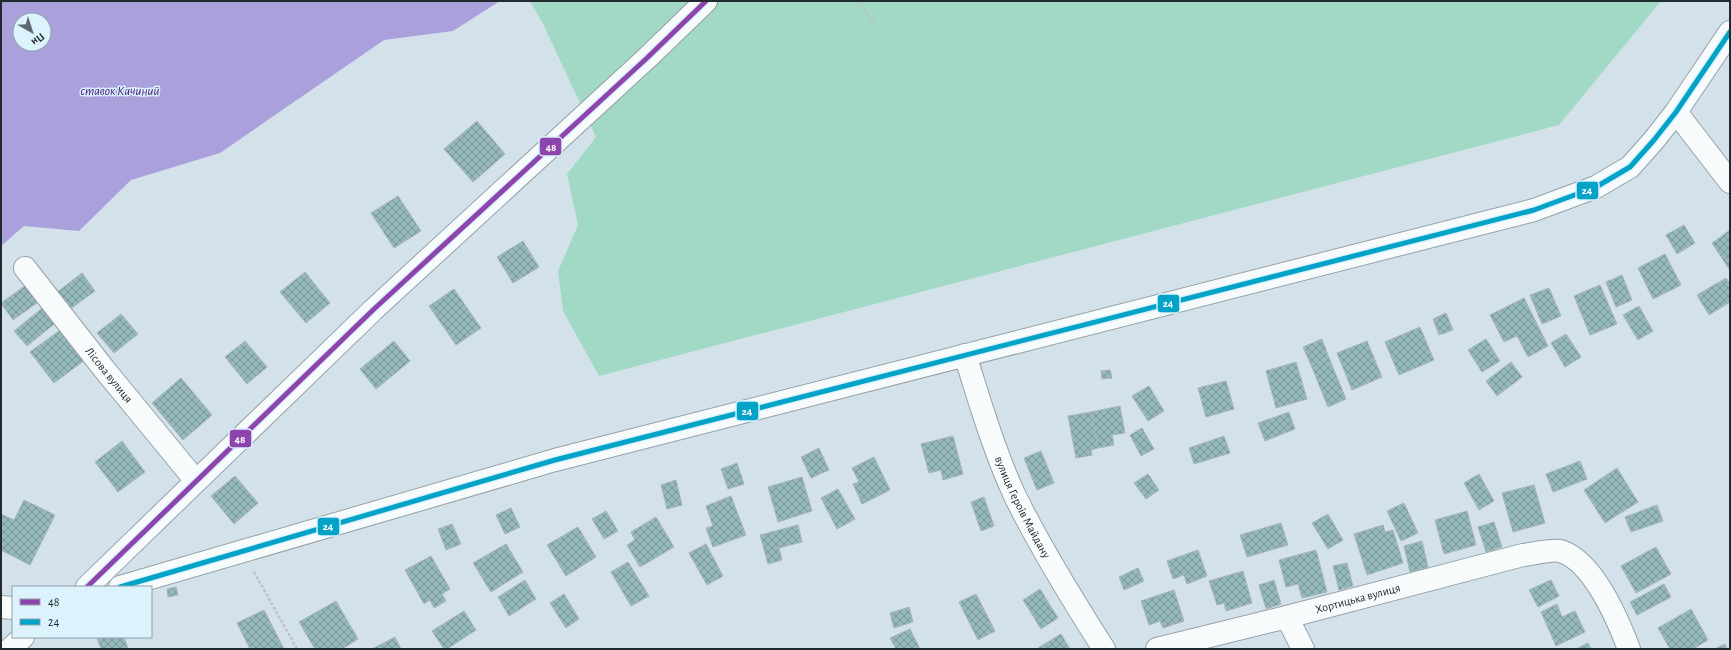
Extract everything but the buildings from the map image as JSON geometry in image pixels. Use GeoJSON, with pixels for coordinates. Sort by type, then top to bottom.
{"type":"FeatureCollection","features":[{"type":"Feature","properties":{"kind":"street"},"geometry":{"type":"LineString","coordinates":[[88,586],[373,310],[642,63],[706,1]]}},
{"type":"Feature","properties":{"kind":"street"},"geometry":{"type":"LineString","coordinates":[[123,586],[554,460],[1534,210],[1596,187],[1630,167],[1676,112],[1730,32]]}},
{"type":"Feature","properties":{"kind":"street"},"geometry":{"type":"LineString","coordinates":[[1676,112],[1730,182]]}},
{"type":"Feature","properties":{"kind":"street","name":"Лісова вулиця"},"geometry":{"type":"LineString","coordinates":[[25,268],[104,369],[196,481]]}},
{"type":"Feature","properties":{"kind":"street","name":"вулиця Героїв Майдану"},"geometry":{"type":"LineString","coordinates":[[965,355],[988,424],[1015,495],[1049,560],[1104,649]]}},
{"type":"Feature","properties":{"kind":"street","name":"Хортицька вулиця"},"geometry":{"type":"LineString","coordinates":[[1157,649],[1287,617],[1523,555],[1560,551],[1582,564],[1600,587],[1620,625],[1629,649]]}},
{"type":"Feature","properties":{"kind":"street"},"geometry":{"type":"LineString","coordinates":[[1,607],[12,608]]}},
{"type":"Feature","properties":{"kind":"street"},"geometry":{"type":"LineString","coordinates":[[1287,617],[1303,649]]}},
{"type":"Feature","properties":{"kind":"street"},"geometry":{"type":"LineString","coordinates":[[10,649],[22,638]]}},
{"type":"Feature","properties":{"kind":"path"},"geometry":{"type":"LineString","coordinates":[[858,1],[875,25]]}},
{"type":"Feature","properties":{"kind":"path"},"geometry":{"type":"LineString","coordinates":[[243,551],[297,649]]}},
{"type":"Feature","properties":{"kind":"green space"},"geometry":{"type":"Polygon","coordinates":[[[530,1],[1661,1],[1559,125],[599,376],[563,311],[558,271],[578,225],[567,174],[596,137],[543,24],[530,1]]]}},
{"type":"Feature","properties":{"kind":"water","name":"ставок Качиний"},"geometry":{"type":"Polygon","coordinates":[[[1,1],[500,1],[453,31],[384,40],[220,153],[131,180],[79,231],[24,226],[1,246],[1,1]]]}},
{"type":"Feature","properties":{"kind":"transit line","name":"48"},"geometry":{"type":"LineString","coordinates":[[88,586],[373,310],[647,58],[706,1]]}},
{"type":"Feature","properties":{"kind":"transit line","name":"24"},"geometry":{"type":"LineString","coordinates":[[123,586],[555,460],[1534,210],[1596,187],[1630,167],[1676,112],[1730,32]]}}]}
